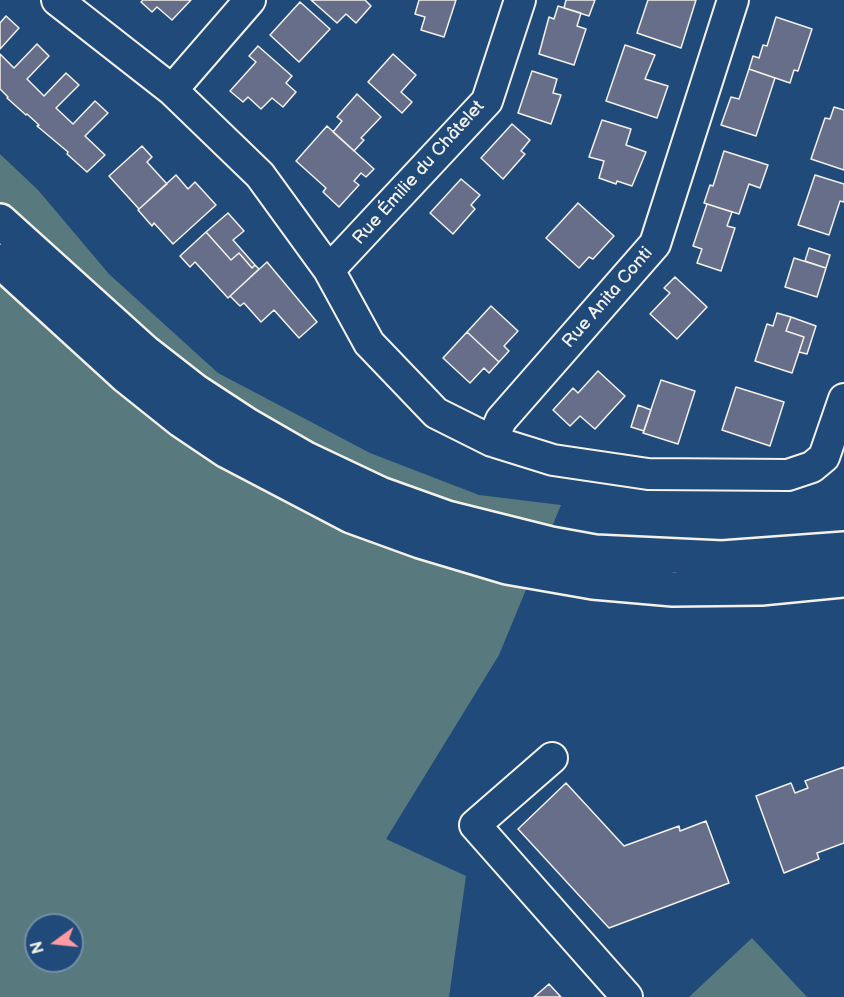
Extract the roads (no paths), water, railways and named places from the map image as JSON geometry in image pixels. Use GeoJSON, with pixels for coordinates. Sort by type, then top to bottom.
{"type":"FeatureCollection","features":[{"type":"Feature","properties":{"kind":"main road"},"geometry":{"type":"LineString","coordinates":[[0,220],[145,352],[195,391],[247,425],[306,459],[380,494],[447,518],[528,539],[596,552],[722,558],[844,549]]}},
{"type":"Feature","properties":{"kind":"main road"},"geometry":{"type":"LineString","coordinates":[[0,261],[126,376],[182,420],[227,451],[351,516],[420,541],[507,567],[593,582],[673,589],[761,588],[844,580]]}},
{"type":"Feature","properties":{"kind":"street"},"geometry":{"type":"LineString","coordinates":[[57,0],[172,90],[260,175],[329,270],[369,343],[436,413],[492,441],[553,460],[648,474],[788,476],[812,467],[824,457],[844,399]]}},
{"type":"Feature","properties":{"kind":"street"},"geometry":{"type":"LineString","coordinates":[[172,90],[250,0]]}},
{"type":"Feature","properties":{"kind":"street","name":"Rue Émilie du Châtelet"},"geometry":{"type":"LineString","coordinates":[[329,270],[487,101],[520,0]]}},
{"type":"Feature","properties":{"kind":"street","name":"Rue Anita Conti"},"geometry":{"type":"LineString","coordinates":[[492,441],[501,420],[655,244],[733,0]]}},
{"type":"Feature","properties":{"kind":"street"},"geometry":{"type":"LineString","coordinates":[[552,759],[475,825],[619,988]]}}]}
